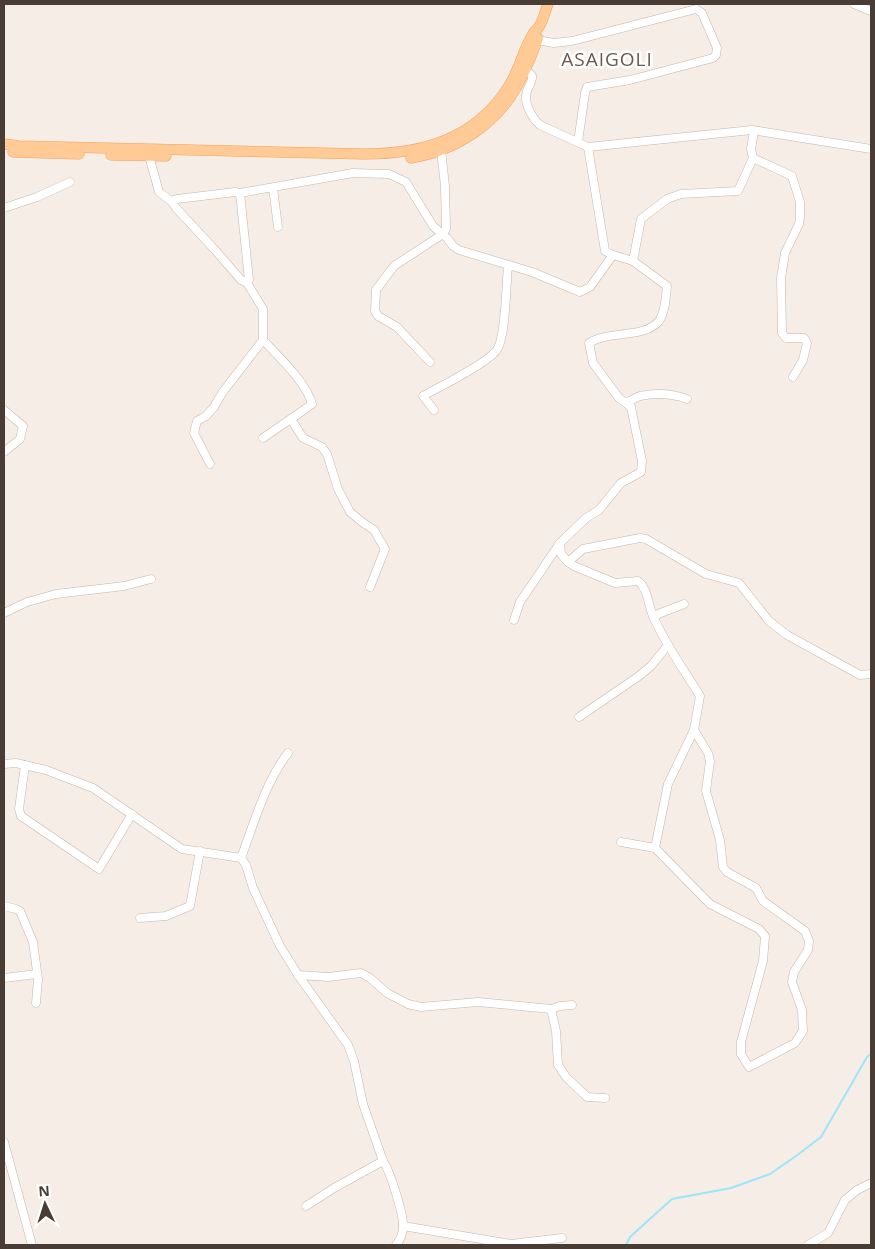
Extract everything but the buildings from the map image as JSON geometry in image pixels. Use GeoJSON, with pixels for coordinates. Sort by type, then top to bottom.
{"type":"FeatureCollection","features":[{"type":"Feature","properties":{"kind":"main road"},"geometry":{"type":"LineString","coordinates":[[4,144],[368,161],[402,160],[426,155],[463,140],[485,125],[510,98],[533,33],[538,27],[548,4]]}},
{"type":"Feature","properties":{"kind":"main road"},"geometry":{"type":"LineString","coordinates":[[4,151],[42,154],[148,152],[385,154],[420,150],[464,132],[478,121],[503,95],[522,68],[537,40],[539,36],[538,27]]}},
{"type":"Feature","properties":{"kind":"street"},"geometry":{"type":"LineString","coordinates":[[854,4],[871,11]]}},
{"type":"Feature","properties":{"kind":"street"},"geometry":{"type":"LineString","coordinates":[[537,40],[554,43],[572,41],[696,9],[702,12],[717,48],[713,58],[630,80],[587,87],[578,142]]}},
{"type":"Feature","properties":{"kind":"street"},"geometry":{"type":"LineString","coordinates":[[522,68],[531,74],[532,78],[526,93],[527,105],[535,120],[540,125],[588,147],[754,131],[871,149]]}},
{"type":"Feature","properties":{"kind":"street"},"geometry":{"type":"LineString","coordinates":[[633,261],[641,219],[667,199],[681,194],[738,191],[753,158],[751,149],[754,131]]}},
{"type":"Feature","properties":{"kind":"street"},"geometry":{"type":"LineString","coordinates":[[514,620],[520,602],[560,544],[586,518],[599,510],[620,483],[641,472],[642,461],[631,407],[618,398],[593,363],[589,343],[598,338],[647,330],[660,320],[667,286],[633,261],[605,251],[588,147]]}},
{"type":"Feature","properties":{"kind":"street"},"geometry":{"type":"LineString","coordinates":[[430,362],[397,327],[378,316],[375,311],[376,290],[394,266],[443,234],[446,229],[447,214],[441,150]]}},
{"type":"Feature","properties":{"kind":"street"},"geometry":{"type":"LineString","coordinates":[[148,152],[159,192],[172,201],[176,208],[241,280],[247,283],[263,309],[263,340],[222,393],[214,407],[206,416],[197,421],[194,433],[210,464]]}},
{"type":"Feature","properties":{"kind":"street"},"geometry":{"type":"LineString","coordinates":[[753,158],[792,176],[800,202],[799,224],[785,253],[781,278],[782,333],[786,338],[804,338],[807,343],[803,360],[793,377]]}},
{"type":"Feature","properties":{"kind":"street"},"geometry":{"type":"LineString","coordinates":[[172,201],[225,193],[240,194],[354,172],[390,174],[406,182],[434,226],[459,250],[532,272],[580,292],[590,288],[613,255]]}},
{"type":"Feature","properties":{"kind":"street"},"geometry":{"type":"LineString","coordinates":[[4,208],[37,197],[70,182]]}},
{"type":"Feature","properties":{"kind":"street"},"geometry":{"type":"LineString","coordinates":[[273,188],[278,227]]}},
{"type":"Feature","properties":{"kind":"street"},"geometry":{"type":"LineString","coordinates":[[240,194],[249,280],[247,283]]}},
{"type":"Feature","properties":{"kind":"street"},"geometry":{"type":"LineString","coordinates":[[434,410],[423,396],[482,363],[498,349],[502,336],[508,266]]}},
{"type":"Feature","properties":{"kind":"street"},"geometry":{"type":"LineString","coordinates":[[263,340],[290,369],[310,396],[312,404],[263,438]]}},
{"type":"Feature","properties":{"kind":"street"},"geometry":{"type":"LineString","coordinates":[[626,403],[640,396],[675,394],[687,399]]}},
{"type":"Feature","properties":{"kind":"street"},"geometry":{"type":"LineString","coordinates":[[4,410],[23,426],[20,439],[4,452]]}},
{"type":"Feature","properties":{"kind":"street"},"geometry":{"type":"LineString","coordinates":[[291,419],[303,438],[322,447],[327,454],[338,489],[350,512],[374,530],[385,549],[370,587]]}},
{"type":"Feature","properties":{"kind":"street"},"geometry":{"type":"LineString","coordinates":[[568,562],[583,548],[640,538],[646,539],[706,574],[739,583],[769,621],[787,635],[860,675],[871,674]]}},
{"type":"Feature","properties":{"kind":"street"},"geometry":{"type":"LineString","coordinates":[[560,544],[561,554],[568,562],[616,583],[638,581],[643,585],[653,616],[668,645],[700,696],[694,730],[668,784],[655,848]]}},
{"type":"Feature","properties":{"kind":"street"},"geometry":{"type":"LineString","coordinates":[[4,613],[27,602],[56,594],[124,586],[151,579]]}},
{"type":"Feature","properties":{"kind":"street"},"geometry":{"type":"LineString","coordinates":[[653,616],[684,604]]}},
{"type":"Feature","properties":{"kind":"street"},"geometry":{"type":"LineString","coordinates":[[580,717],[639,676],[651,666],[668,645]]}},
{"type":"Feature","properties":{"kind":"street"},"geometry":{"type":"LineString","coordinates":[[621,842],[655,848],[710,904],[759,928],[765,936],[763,961],[741,1042],[741,1054],[749,1067],[796,1043],[803,1031],[802,1010],[792,982],[794,972],[808,950],[809,941],[805,932],[763,901],[756,888],[727,872],[723,867],[720,840],[706,791],[710,761],[708,753],[694,730]]}},
{"type":"Feature","properties":{"kind":"street"},"geometry":{"type":"LineString","coordinates":[[241,858],[269,785],[288,752]]}},
{"type":"Feature","properties":{"kind":"street"},"geometry":{"type":"LineString","coordinates":[[4,764],[16,763],[46,770],[93,788],[182,849],[241,858],[246,865],[253,888],[280,946],[298,975],[348,1045],[354,1060],[362,1104],[395,1190],[403,1226],[396,1245]]}},
{"type":"Feature","properties":{"kind":"street"},"geometry":{"type":"LineString","coordinates":[[25,765],[19,810],[21,816],[99,869],[132,814]]}},
{"type":"Feature","properties":{"kind":"street"},"geometry":{"type":"LineString","coordinates":[[140,918],[166,916],[190,906],[200,852]]}},
{"type":"Feature","properties":{"kind":"street"},"geometry":{"type":"LineString","coordinates":[[4,906],[20,911],[33,942],[38,979],[36,1003]]}},
{"type":"Feature","properties":{"kind":"street"},"geometry":{"type":"LineString","coordinates":[[4,978],[36,974]]}},
{"type":"Feature","properties":{"kind":"street"},"geometry":{"type":"LineString","coordinates":[[298,975],[328,977],[361,974],[370,978],[386,993],[408,1004],[421,1007],[478,1002],[552,1009],[572,1005]]}},
{"type":"Feature","properties":{"kind":"street"},"geometry":{"type":"LineString","coordinates":[[552,1009],[556,1031],[558,1065],[566,1077],[587,1097],[604,1098]]}},
{"type":"Feature","properties":{"kind":"street"},"geometry":{"type":"LineString","coordinates":[[4,1142],[32,1245]]}},
{"type":"Feature","properties":{"kind":"street"},"geometry":{"type":"LineString","coordinates":[[306,1206],[383,1161]]}},
{"type":"Feature","properties":{"kind":"street"},"geometry":{"type":"LineString","coordinates":[[808,1245],[828,1233],[845,1200],[857,1190],[871,1183]]}},
{"type":"Feature","properties":{"kind":"street"},"geometry":{"type":"LineString","coordinates":[[403,1226],[511,1244],[562,1238]]}},
{"type":"Feature","properties":{"kind":"waterway"},"geometry":{"type":"LineString","coordinates":[[626,1245],[630,1237],[672,1199],[731,1188],[770,1174],[821,1137],[867,1057],[871,1054]]}},
{"type":"Feature","properties":{"kind":"district","name":"ASAIGOLI"},"geometry":{"type":"Point","coordinates":[607,59]}}]}
